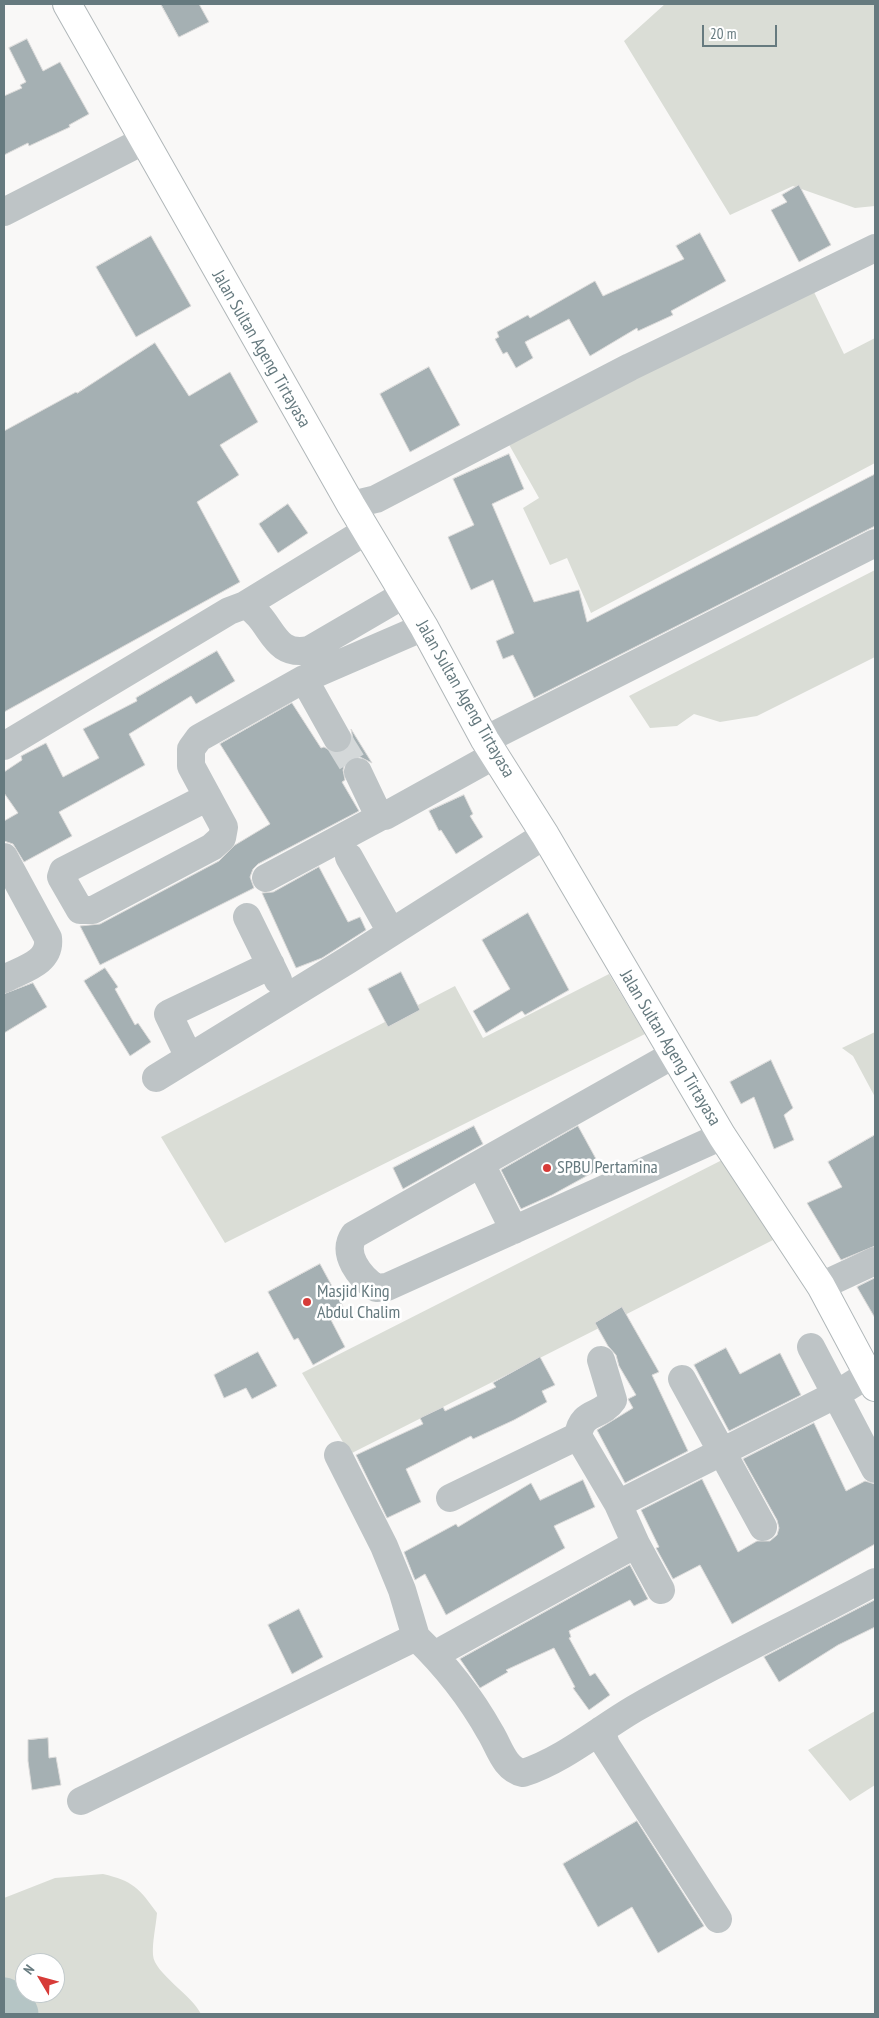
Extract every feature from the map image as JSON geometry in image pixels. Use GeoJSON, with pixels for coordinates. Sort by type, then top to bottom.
{"type":"FeatureCollection","features":[{"type":"Feature","properties":{"kind":"main road","name":"Jalan Sultan Ageng Tirtayasa"},"geometry":{"type":"LineString","coordinates":[[67,4],[143,141],[363,502],[366,531],[495,742],[544,835],[673,1055],[722,1136],[833,1280],[873,1377]]}},
{"type":"Feature","properties":{"kind":"street"},"geometry":{"type":"LineString","coordinates":[[4,212],[143,141]]}},
{"type":"Feature","properties":{"kind":"street"},"geometry":{"type":"LineString","coordinates":[[363,502],[403,485],[630,367],[875,248]]}},
{"type":"Feature","properties":{"kind":"street"},"geometry":{"type":"LineString","coordinates":[[4,746],[229,611],[245,605],[366,531]]}},
{"type":"Feature","properties":{"kind":"street"},"geometry":{"type":"LineString","coordinates":[[266,878],[382,816],[532,716],[875,543]]}},
{"type":"Feature","properties":{"kind":"street"},"geometry":{"type":"LineString","coordinates":[[245,605],[256,610],[282,647],[295,653],[309,650],[405,594]]}},
{"type":"Feature","properties":{"kind":"street"},"geometry":{"type":"LineString","coordinates":[[208,797],[63,871],[60,877],[80,910],[93,910],[212,847],[222,838],[224,827],[208,797],[191,766],[191,749],[199,738],[304,679],[424,626]]}},
{"type":"Feature","properties":{"kind":"street"},"geometry":{"type":"LineString","coordinates":[[304,679],[337,738]]}},
{"type":"Feature","properties":{"kind":"street"},"geometry":{"type":"LineString","coordinates":[[358,772],[378,814],[382,816]]}},
{"type":"Feature","properties":{"kind":"street"},"geometry":{"type":"LineString","coordinates":[[156,1078],[544,835]]}},
{"type":"Feature","properties":{"kind":"street"},"geometry":{"type":"LineString","coordinates":[[4,857],[48,938],[49,948],[43,958],[4,978]]}},
{"type":"Feature","properties":{"kind":"street"},"geometry":{"type":"LineString","coordinates":[[349,858],[391,932]]}},
{"type":"Feature","properties":{"kind":"street"},"geometry":{"type":"LineString","coordinates":[[247,917],[286,997]]}},
{"type":"Feature","properties":{"kind":"street"},"geometry":{"type":"LineString","coordinates":[[188,1058],[168,1014],[271,965]]}},
{"type":"Feature","properties":{"kind":"street"},"geometry":{"type":"LineString","coordinates":[[673,1055],[354,1236],[349,1242],[349,1256],[368,1282],[376,1288],[387,1287],[722,1136]]}},
{"type":"Feature","properties":{"kind":"street"},"geometry":{"type":"LineString","coordinates":[[481,1164],[514,1230]]}},
{"type":"Feature","properties":{"kind":"street"},"geometry":{"type":"LineString","coordinates":[[833,1280],[875,1261]]}},
{"type":"Feature","properties":{"kind":"street"},"geometry":{"type":"LineString","coordinates":[[811,1346],[875,1469]]}},
{"type":"Feature","properties":{"kind":"street"},"geometry":{"type":"LineString","coordinates":[[601,1360],[613,1400],[610,1405],[585,1418],[580,1426],[578,1436],[618,1504],[636,1544],[661,1590]]}},
{"type":"Feature","properties":{"kind":"street"},"geometry":{"type":"LineString","coordinates":[[618,1504],[873,1377]]}},
{"type":"Feature","properties":{"kind":"street"},"geometry":{"type":"LineString","coordinates":[[682,1379],[763,1527]]}},
{"type":"Feature","properties":{"kind":"street"},"geometry":{"type":"LineString","coordinates":[[450,1498],[578,1436]]}},
{"type":"Feature","properties":{"kind":"street"},"geometry":{"type":"LineString","coordinates":[[338,1455],[384,1546],[402,1590],[416,1637],[462,1690],[490,1731],[507,1762],[522,1774],[536,1769],[633,1710],[732,1655],[875,1582]]}},
{"type":"Feature","properties":{"kind":"street"},"geometry":{"type":"LineString","coordinates":[[445,1649],[636,1544]]}},
{"type":"Feature","properties":{"kind":"street"},"geometry":{"type":"LineString","coordinates":[[81,1801],[416,1637]]}},
{"type":"Feature","properties":{"kind":"street"},"geometry":{"type":"LineString","coordinates":[[601,1730],[606,1745],[718,1919]]}},
{"type":"Feature","properties":{"kind":"shaded area"},"geometry":{"type":"Polygon","coordinates":[[[665,4],[875,4],[875,206],[855,208],[793,186],[730,215],[624,41],[665,4]]]}},
{"type":"Feature","properties":{"kind":"shaded area"},"geometry":{"type":"Polygon","coordinates":[[[814,292],[844,354],[875,338],[875,463],[591,613],[567,558],[550,565],[523,508],[539,498],[507,441],[814,292]]]}},
{"type":"Feature","properties":{"kind":"shaded area"},"geometry":{"type":"Polygon","coordinates":[[[875,570],[875,657],[757,716],[720,722],[694,714],[677,726],[650,728],[629,696],[875,570]]]}},
{"type":"Feature","properties":{"kind":"shaded area"},"geometry":{"type":"Polygon","coordinates":[[[609,974],[645,1034],[225,1243],[161,1137],[455,986],[483,1038],[609,974]]]}},
{"type":"Feature","properties":{"kind":"shaded area"},"geometry":{"type":"Polygon","coordinates":[[[875,1032],[875,1097],[853,1056],[842,1048],[875,1032]]]}},
{"type":"Feature","properties":{"kind":"shaded area"},"geometry":{"type":"Polygon","coordinates":[[[726,1158],[773,1240],[350,1454],[302,1373],[726,1158]]]}},
{"type":"Feature","properties":{"kind":"shaded area"},"geometry":{"type":"Polygon","coordinates":[[[875,1711],[875,1785],[850,1801],[808,1750],[875,1711]]]}},
{"type":"Feature","properties":{"kind":"shaded area"},"geometry":{"type":"Polygon","coordinates":[[[103,1874],[129,1883],[145,1897],[157,1913],[153,1950],[155,1962],[166,1977],[190,1999],[201,2014],[28,2014],[19,2003],[65,2003],[65,1953],[15,1953],[15,1998],[4,1985],[4,1898],[55,1878],[103,1874]]]}},
{"type":"Feature","properties":{"kind":"building"},"geometry":{"type":"Polygon","coordinates":[[[161,4],[199,4],[209,22],[179,37],[161,4]]]}},
{"type":"Feature","properties":{"kind":"building"},"geometry":{"type":"Polygon","coordinates":[[[27,39],[43,71],[60,62],[89,114],[69,125],[70,127],[29,146],[28,143],[4,155],[4,96],[22,88],[20,85],[26,82],[9,48],[27,39]]]}},
{"type":"Feature","properties":{"kind":"building"},"geometry":{"type":"Polygon","coordinates":[[[799,185],[831,245],[799,262],[771,210],[787,202],[782,195],[799,185]]]}},
{"type":"Feature","properties":{"kind":"building"},"geometry":{"type":"Polygon","coordinates":[[[700,233],[726,281],[671,311],[673,315],[638,331],[637,328],[590,356],[569,319],[525,342],[533,358],[516,368],[507,352],[503,354],[495,339],[499,337],[497,332],[528,315],[530,318],[595,281],[603,296],[684,259],[676,246],[700,233]]]}},
{"type":"Feature","properties":{"kind":"building"},"geometry":{"type":"Polygon","coordinates":[[[151,236],[191,306],[136,337],[96,267],[151,236]]]}},
{"type":"Feature","properties":{"kind":"building"},"geometry":{"type":"Polygon","coordinates":[[[155,343],[189,396],[230,372],[258,422],[220,445],[239,475],[197,502],[240,582],[4,712],[4,431],[77,393],[155,343]]]}},
{"type":"Feature","properties":{"kind":"building"},"geometry":{"type":"Polygon","coordinates":[[[429,367],[460,425],[410,452],[380,394],[429,367]]]}},
{"type":"Feature","properties":{"kind":"building"},"geometry":{"type":"Polygon","coordinates":[[[509,454],[524,489],[492,504],[534,602],[579,590],[587,622],[875,474],[875,526],[534,698],[513,655],[503,659],[496,641],[514,633],[493,580],[471,590],[448,537],[474,525],[453,479],[509,454]]]}},
{"type":"Feature","properties":{"kind":"building"},"geometry":{"type":"Polygon","coordinates":[[[288,504],[308,533],[278,553],[259,524],[288,504]]]}},
{"type":"Feature","properties":{"kind":"building"},"geometry":{"type":"Polygon","coordinates":[[[217,651],[235,681],[196,704],[191,696],[129,734],[145,765],[59,812],[72,836],[24,862],[13,844],[4,841],[4,821],[18,813],[4,793],[4,772],[22,760],[21,756],[46,743],[63,777],[99,758],[83,729],[137,701],[136,698],[217,651]]]}},
{"type":"Feature","properties":{"kind":"building"},"geometry":{"type":"Polygon","coordinates":[[[292,703],[321,748],[324,747],[336,754],[345,751],[353,739],[351,729],[372,763],[360,757],[352,758],[345,763],[343,770],[345,780],[342,782],[359,811],[258,864],[253,869],[250,877],[254,888],[100,965],[80,926],[100,924],[219,861],[235,845],[270,824],[220,744],[292,703]]]}},
{"type":"Feature","properties":{"kind":"building"},"geometry":{"type":"Polygon","coordinates":[[[464,795],[473,814],[470,816],[483,837],[456,854],[441,830],[439,831],[429,811],[464,795]]]}},
{"type":"Feature","properties":{"kind":"building"},"geometry":{"type":"Polygon","coordinates":[[[319,867],[348,922],[360,917],[366,930],[322,958],[296,968],[262,893],[273,892],[319,867]]]}},
{"type":"Feature","properties":{"kind":"building"},"geometry":{"type":"Polygon","coordinates":[[[528,913],[569,990],[525,1015],[522,1011],[486,1033],[473,1011],[510,989],[482,940],[528,913]]]}},
{"type":"Feature","properties":{"kind":"building"},"geometry":{"type":"Polygon","coordinates":[[[105,968],[118,987],[115,989],[135,1025],[138,1023],[151,1042],[130,1056],[84,981],[105,968]]]}},
{"type":"Feature","properties":{"kind":"building"},"geometry":{"type":"Polygon","coordinates":[[[401,972],[420,1010],[388,1027],[368,989],[401,972]]]}},
{"type":"Feature","properties":{"kind":"building"},"geometry":{"type":"Polygon","coordinates":[[[33,983],[47,1007],[4,1033],[4,994],[33,983]]]}},
{"type":"Feature","properties":{"kind":"building"},"geometry":{"type":"Polygon","coordinates":[[[771,1060],[793,1108],[784,1115],[794,1140],[774,1149],[754,1097],[741,1104],[730,1082],[771,1060]]]}},
{"type":"Feature","properties":{"kind":"building"},"geometry":{"type":"Polygon","coordinates":[[[474,1126],[483,1144],[403,1189],[393,1168],[474,1126]]]}},
{"type":"Feature","properties":{"kind":"building"},"geometry":{"type":"Polygon","coordinates":[[[578,1126],[601,1168],[552,1195],[521,1209],[501,1170],[578,1126]]]}},
{"type":"Feature","properties":{"kind":"building"},"geometry":{"type":"Polygon","coordinates":[[[875,1135],[875,1246],[841,1260],[807,1203],[842,1187],[828,1162],[875,1135]]]}},
{"type":"Feature","properties":{"kind":"building","name":"Masjid King Abdul Chalim"},"geometry":{"type":"Polygon","coordinates":[[[320,1264],[346,1312],[331,1320],[345,1347],[313,1365],[298,1338],[294,1340],[268,1292],[320,1264]]]}},
{"type":"Feature","properties":{"kind":"building"},"geometry":{"type":"Polygon","coordinates":[[[875,1278],[875,1318],[857,1287],[875,1278]]]}},
{"type":"Feature","properties":{"kind":"building"},"geometry":{"type":"Polygon","coordinates":[[[622,1307],[659,1372],[652,1375],[688,1451],[625,1483],[597,1430],[633,1408],[628,1399],[636,1395],[619,1366],[616,1355],[608,1346],[595,1323],[622,1307]]]}},
{"type":"Feature","properties":{"kind":"building"},"geometry":{"type":"Polygon","coordinates":[[[726,1348],[740,1374],[780,1353],[801,1395],[729,1431],[694,1365],[726,1348]]]}},
{"type":"Feature","properties":{"kind":"building"},"geometry":{"type":"Polygon","coordinates":[[[258,1352],[277,1386],[252,1399],[246,1388],[224,1398],[214,1375],[258,1352]]]}},
{"type":"Feature","properties":{"kind":"building"},"geometry":{"type":"Polygon","coordinates":[[[540,1357],[555,1385],[542,1391],[547,1402],[514,1420],[473,1439],[471,1436],[406,1469],[421,1502],[387,1518],[356,1455],[423,1424],[420,1418],[443,1407],[445,1411],[496,1387],[493,1383],[540,1357]]]}},
{"type":"Feature","properties":{"kind":"building"},"geometry":{"type":"Polygon","coordinates":[[[814,1423],[846,1491],[865,1481],[875,1484],[875,1544],[732,1624],[700,1565],[673,1579],[656,1548],[659,1547],[641,1510],[702,1479],[738,1552],[757,1541],[770,1541],[777,1535],[779,1528],[777,1520],[743,1459],[814,1423]]]}},
{"type":"Feature","properties":{"kind":"building"},"geometry":{"type":"Polygon","coordinates":[[[583,1480],[595,1507],[554,1526],[565,1548],[446,1615],[425,1574],[415,1580],[404,1552],[456,1524],[458,1527],[531,1483],[540,1500],[583,1480]]]}},
{"type":"Feature","properties":{"kind":"building"},"geometry":{"type":"Polygon","coordinates":[[[630,1565],[648,1599],[634,1606],[630,1600],[569,1631],[571,1637],[569,1638],[590,1676],[595,1673],[610,1695],[589,1710],[573,1688],[575,1687],[554,1648],[506,1670],[508,1672],[480,1688],[460,1659],[630,1565]]]}},
{"type":"Feature","properties":{"kind":"building"},"geometry":{"type":"Polygon","coordinates":[[[875,1600],[875,1627],[838,1645],[779,1682],[764,1657],[875,1600]]]}},
{"type":"Feature","properties":{"kind":"building"},"geometry":{"type":"Polygon","coordinates":[[[299,1609],[323,1657],[292,1674],[268,1625],[299,1609]]]}},
{"type":"Feature","properties":{"kind":"building"},"geometry":{"type":"Polygon","coordinates":[[[48,1738],[49,1758],[56,1757],[61,1785],[32,1790],[28,1761],[28,1740],[48,1738]]]}},
{"type":"Feature","properties":{"kind":"building"},"geometry":{"type":"Polygon","coordinates":[[[637,1821],[704,1926],[658,1953],[632,1907],[598,1927],[563,1864],[637,1821]]]}},
{"type":"Feature","properties":{"kind":"waterway"},"geometry":{"type":"LineString","coordinates":[[4,2000],[16,2014]]}},
{"type":"Feature","properties":{"kind":"tunnel"},"geometry":{"type":"LineString","coordinates":[[337,738],[358,772]]}},
{"type":"Feature","properties":{"kind":"place","name":"SPBU Pertamina"},"geometry":{"type":"Point","coordinates":[547,1168]}},
{"type":"Feature","properties":{"kind":"place","name":"Masjid King Abdul Chalim"},"geometry":{"type":"Point","coordinates":[307,1302]}}]}
